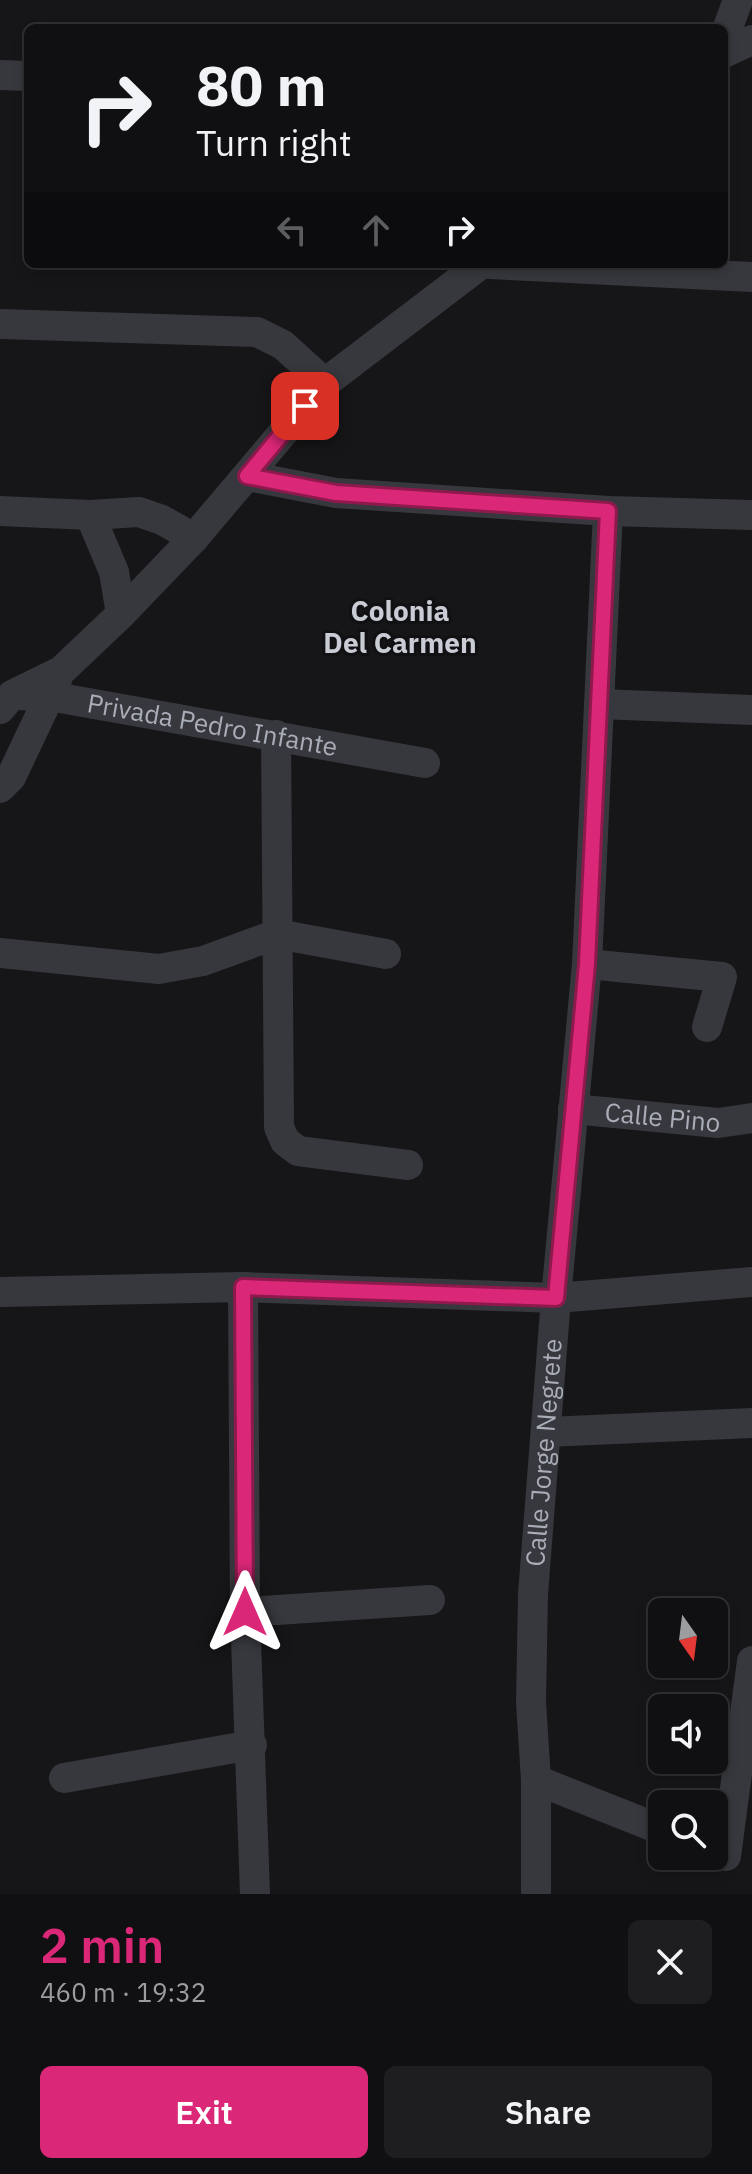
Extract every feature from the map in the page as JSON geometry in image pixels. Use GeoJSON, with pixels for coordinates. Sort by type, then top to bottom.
{"type":"FeatureCollection","features":[{"type":"Feature","properties":{"kind":"street"},"geometry":{"type":"LineString","coordinates":[[728,27],[738,0]]}},
{"type":"Feature","properties":{"kind":"street"},"geometry":{"type":"LineString","coordinates":[[728,51],[752,40]]}},
{"type":"Feature","properties":{"kind":"street"},"geometry":{"type":"LineString","coordinates":[[0,75],[24,76]]}},
{"type":"Feature","properties":{"kind":"street"},"geometry":{"type":"LineString","coordinates":[[0,788],[11,777],[55,683],[194,538],[325,383],[476,268]]}},
{"type":"Feature","properties":{"kind":"street"},"geometry":{"type":"LineString","coordinates":[[571,268],[752,277]]}},
{"type":"Feature","properties":{"kind":"street"},"geometry":{"type":"LineString","coordinates":[[0,324],[257,332],[283,345],[325,383]]}},
{"type":"Feature","properties":{"kind":"street"},"geometry":{"type":"LineString","coordinates":[[247,476],[336,493],[608,511],[752,515]]}},
{"type":"Feature","properties":{"kind":"street"},"geometry":{"type":"LineString","coordinates":[[0,511],[90,515],[139,512],[162,520],[194,538]]}},
{"type":"Feature","properties":{"kind":"street","name":"Calle Jorge Negrete"},"geometry":{"type":"LineString","coordinates":[[536,1894],[536,1780],[531,1702],[533,1594],[587,964],[608,511]]}},
{"type":"Feature","properties":{"kind":"street"},"geometry":{"type":"LineString","coordinates":[[90,515],[114,572],[121,614]]}},
{"type":"Feature","properties":{"kind":"street","name":"Privada Pedro Infante"},"geometry":{"type":"LineString","coordinates":[[4,698],[55,683],[276,735],[425,763]]}},
{"type":"Feature","properties":{"kind":"street"},"geometry":{"type":"LineString","coordinates":[[599,704],[752,710]]}},
{"type":"Feature","properties":{"kind":"street"},"geometry":{"type":"LineString","coordinates":[[276,735],[279,1127],[285,1141],[298,1151],[408,1165]]}},
{"type":"Feature","properties":{"kind":"street"},"geometry":{"type":"LineString","coordinates":[[0,953],[159,969],[203,961],[277,934],[386,954]]}},
{"type":"Feature","properties":{"kind":"street"},"geometry":{"type":"LineString","coordinates":[[587,964],[722,977],[707,1027]]}},
{"type":"Feature","properties":{"kind":"street","name":"Calle Pino"},"geometry":{"type":"LineString","coordinates":[[573,1109],[718,1123],[752,1118]]}},
{"type":"Feature","properties":{"kind":"street"},"geometry":{"type":"LineString","coordinates":[[0,1292],[243,1287],[556,1298],[752,1282]]}},
{"type":"Feature","properties":{"kind":"street"},"geometry":{"type":"LineString","coordinates":[[243,1287],[245,1612],[255,1894]]}},
{"type":"Feature","properties":{"kind":"street"},"geometry":{"type":"LineString","coordinates":[[547,1432],[752,1423]]}},
{"type":"Feature","properties":{"kind":"street"},"geometry":{"type":"LineString","coordinates":[[245,1612],[430,1600]]}},
{"type":"Feature","properties":{"kind":"street"},"geometry":{"type":"LineString","coordinates":[[731,1855],[752,1661]]}},
{"type":"Feature","properties":{"kind":"street"},"geometry":{"type":"LineString","coordinates":[[64,1778],[252,1745]]}},
{"type":"Feature","properties":{"kind":"street"},"geometry":{"type":"LineString","coordinates":[[536,1780],[648,1824]]}},
{"type":"Feature","properties":{"kind":"district","name":"Colonia Del Carmen"},"geometry":{"type":"Point","coordinates":[400,627]}},
{"type":"Feature","properties":{"kind":"route"},"geometry":{"type":"LineString","coordinates":[[245,1612],[243,1287],[556,1298],[587,964],[608,511],[336,493],[247,476],[305,406]]}}]}
